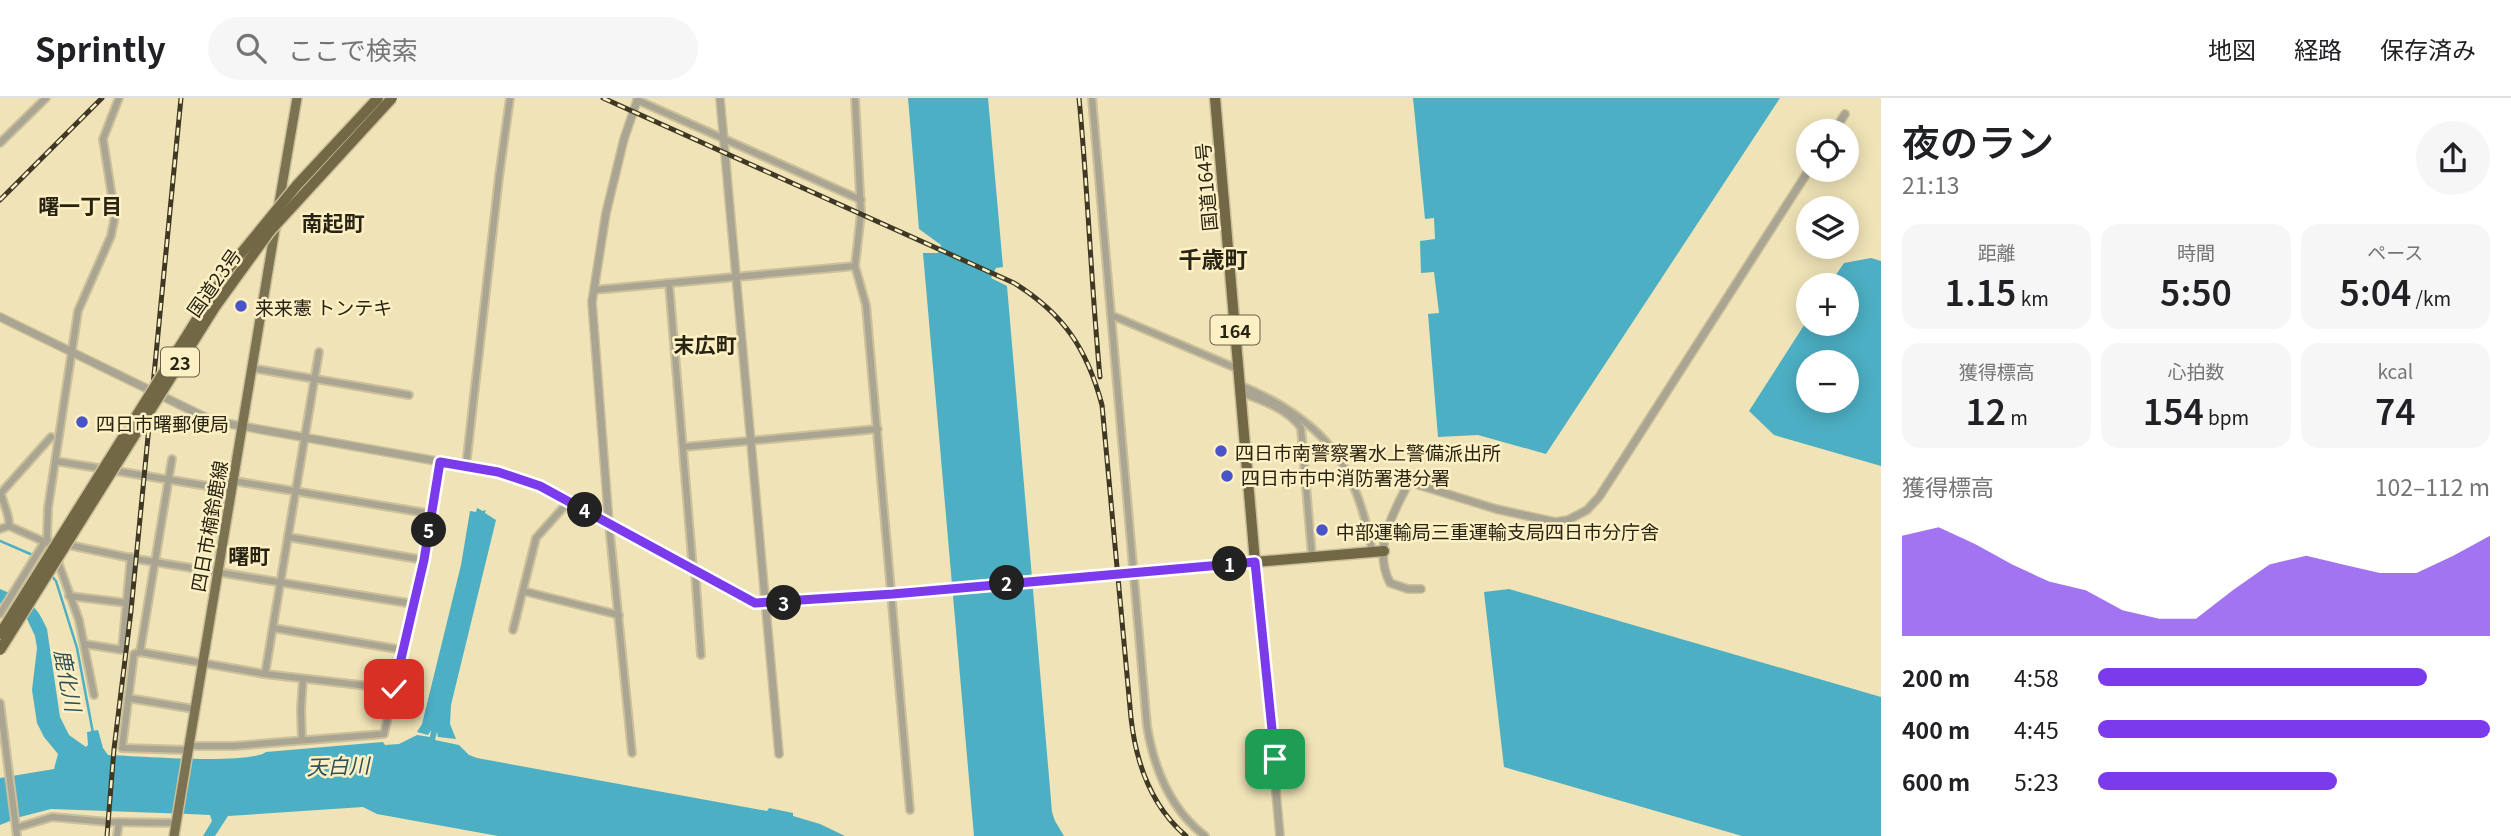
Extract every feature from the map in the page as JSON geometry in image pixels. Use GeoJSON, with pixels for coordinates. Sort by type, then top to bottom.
{"type":"FeatureCollection","features":[{"type":"Feature","properties":{"kind":"highway","name":"国道23号"},"geometry":{"type":"LineString","coordinates":[[0,634],[229,268],[297,185],[378,98]]}},
{"type":"Feature","properties":{"kind":"highway","name":"国道23号"},"geometry":{"type":"LineString","coordinates":[[0,650],[215,307],[270,231],[392,98]]}},
{"type":"Feature","properties":{"kind":"highway","name":"国道164号"},"geometry":{"type":"LineString","coordinates":[[1215,98],[1255,562]]}},
{"type":"Feature","properties":{"kind":"highway"},"geometry":{"type":"LineString","coordinates":[[1255,562],[1384,551]]}},
{"type":"Feature","properties":{"kind":"main road","name":"四日市楠鈴鹿線"},"geometry":{"type":"LineString","coordinates":[[174,836],[297,98]]}},
{"type":"Feature","properties":{"kind":"street"},"geometry":{"type":"LineString","coordinates":[[0,143],[46,98]]}},
{"type":"Feature","properties":{"kind":"street"},"geometry":{"type":"LineString","coordinates":[[0,614],[45,542],[78,311],[111,236],[115,216],[103,139],[119,98]]}},
{"type":"Feature","properties":{"kind":"street"},"geometry":{"type":"LineString","coordinates":[[466,466],[510,98]]}},
{"type":"Feature","properties":{"kind":"street"},"geometry":{"type":"LineString","coordinates":[[720,98],[779,754]]}},
{"type":"Feature","properties":{"kind":"street"},"geometry":{"type":"LineString","coordinates":[[855,98],[861,200],[859,248],[855,266],[866,305],[910,810]]}},
{"type":"Feature","properties":{"kind":"street"},"geometry":{"type":"LineString","coordinates":[[1092,98],[1144,704],[1150,747],[1165,788],[1186,819],[1205,836]]}},
{"type":"Feature","properties":{"kind":"street"},"geometry":{"type":"LineString","coordinates":[[632,753],[593,315],[598,255],[614,178],[637,99],[861,200]]}},
{"type":"Feature","properties":{"kind":"street"},"geometry":{"type":"LineString","coordinates":[[1842,119],[1845,114]]}},
{"type":"Feature","properties":{"kind":"street"},"geometry":{"type":"LineString","coordinates":[[1421,589],[1408,589],[1391,583],[1386,574],[1386,527],[1409,482],[1496,509],[1555,522],[1568,520],[1587,510],[1599,497],[1801,182]]}},
{"type":"Feature","properties":{"kind":"street"},"geometry":{"type":"LineString","coordinates":[[594,290],[855,266]]}},
{"type":"Feature","properties":{"kind":"street"},"geometry":{"type":"LineString","coordinates":[[669,282],[701,655]]}},
{"type":"Feature","properties":{"kind":"street"},"geometry":{"type":"LineString","coordinates":[[1111,315],[1238,369]]}},
{"type":"Feature","properties":{"kind":"street"},"geometry":{"type":"LineString","coordinates":[[0,317],[213,421],[517,477],[570,500],[755,603],[893,594],[1255,562],[1280,836]]}},
{"type":"Feature","properties":{"kind":"street"},"geometry":{"type":"LineString","coordinates":[[265,674],[319,352]]}},
{"type":"Feature","properties":{"kind":"street"},"geometry":{"type":"LineString","coordinates":[[251,368],[410,396]]}},
{"type":"Feature","properties":{"kind":"street"},"geometry":{"type":"LineString","coordinates":[[1240,388],[1290,409],[1305,420],[1332,448],[1356,487],[1366,514],[1372,551]]}},
{"type":"Feature","properties":{"kind":"street"},"geometry":{"type":"LineString","coordinates":[[1240,388],[1275,407],[1301,428],[1312,556]]}},
{"type":"Feature","properties":{"kind":"street"},"geometry":{"type":"LineString","coordinates":[[684,446],[878,429]]}},
{"type":"Feature","properties":{"kind":"street"},"geometry":{"type":"LineString","coordinates":[[9,526],[1,493],[51,437]]}},
{"type":"Feature","properties":{"kind":"street"},"geometry":{"type":"LineString","coordinates":[[140,652],[172,459]]}},
{"type":"Feature","properties":{"kind":"street"},"geometry":{"type":"LineString","coordinates":[[55,461],[169,480],[296,492],[432,514]]}},
{"type":"Feature","properties":{"kind":"street"},"geometry":{"type":"LineString","coordinates":[[394,689],[265,674],[140,652],[134,654],[122,748],[188,750],[384,734],[424,560],[440,462]]}},
{"type":"Feature","properties":{"kind":"street"},"geometry":{"type":"LineString","coordinates":[[513,630],[536,538],[570,500]]}},
{"type":"Feature","properties":{"kind":"street"},"geometry":{"type":"LineString","coordinates":[[0,529],[9,526],[45,542],[131,558],[414,604]]}},
{"type":"Feature","properties":{"kind":"street"},"geometry":{"type":"LineString","coordinates":[[288,537],[424,560]]}},
{"type":"Feature","properties":{"kind":"street"},"geometry":{"type":"LineString","coordinates":[[45,542],[61,569],[85,644],[93,695]]}},
{"type":"Feature","properties":{"kind":"street"},"geometry":{"type":"LineString","coordinates":[[85,644],[122,650],[131,558]]}},
{"type":"Feature","properties":{"kind":"street"},"geometry":{"type":"LineString","coordinates":[[523,591],[619,615]]}},
{"type":"Feature","properties":{"kind":"street"},"geometry":{"type":"LineString","coordinates":[[69,596],[127,603]]}},
{"type":"Feature","properties":{"kind":"street"},"geometry":{"type":"LineString","coordinates":[[273,628],[403,650]]}},
{"type":"Feature","properties":{"kind":"street"},"geometry":{"type":"LineString","coordinates":[[302,740],[303,679]]}},
{"type":"Feature","properties":{"kind":"street"},"geometry":{"type":"LineString","coordinates":[[128,698],[194,709]]}},
{"type":"Feature","properties":{"kind":"street"},"geometry":{"type":"LineString","coordinates":[[0,703],[17,832],[52,817],[176,821]]}},
{"type":"Feature","properties":{"kind":"street"},"geometry":{"type":"LineString","coordinates":[[117,836],[119,821]]}},
{"type":"Feature","properties":{"kind":"water"},"geometry":{"type":"Polygon","coordinates":[[[908,98],[988,98],[1003,267],[996,268],[991,278],[1007,286],[1052,812],[1064,836],[974,836],[923,253],[938,253],[941,245],[919,229],[908,98]]]}},
{"type":"Feature","properties":{"kind":"water"},"geometry":{"type":"Polygon","coordinates":[[[1413,98],[1780,98],[1546,454],[1478,435],[1438,437],[1428,314],[1439,313],[1434,272],[1421,273],[1420,241],[1435,239],[1434,218],[1425,219],[1413,98]]]}},
{"type":"Feature","properties":{"kind":"water"},"geometry":{"type":"Polygon","coordinates":[[[1871,258],[1881,261],[1881,466],[1774,435],[1749,411],[1797,336],[1859,336],[1859,273],[1837,273],[1844,263],[1871,258]]]}},
{"type":"Feature","properties":{"kind":"water","name":"天白川"},"geometry":{"type":"Polygon","coordinates":[[[477,508],[486,510],[485,513],[496,520],[451,705],[450,724],[456,739],[438,737],[437,732],[435,740],[459,745],[469,755],[477,758],[767,811],[769,808],[793,813],[793,816],[820,824],[845,836],[498,836],[377,814],[363,807],[228,816],[215,836],[203,836],[212,821],[210,815],[51,809],[0,825],[0,778],[54,769],[58,754],[37,723],[32,690],[37,648],[35,636],[27,619],[0,603],[0,589],[29,603],[43,620],[47,629],[60,717],[69,735],[86,747],[87,732],[98,730],[108,755],[166,758],[238,758],[266,752],[383,742],[385,745],[399,744],[417,735],[430,737],[431,730],[428,735],[417,732],[422,724],[461,565],[470,511],[476,512],[477,508]]]}},
{"type":"Feature","properties":{"kind":"water"},"geometry":{"type":"Polygon","coordinates":[[[1509,589],[1881,697],[1881,836],[1742,836],[1504,767],[1484,592],[1509,589]]]}},
{"type":"Feature","properties":{"kind":"waterway"},"geometry":{"type":"LineString","coordinates":[[0,541],[35,556]]}},
{"type":"Feature","properties":{"kind":"waterway","name":"鹿化川"},"geometry":{"type":"LineString","coordinates":[[51,575],[56,581],[77,648],[93,733]]}},
{"type":"Feature","properties":{"kind":"railway"},"geometry":{"type":"LineString","coordinates":[[0,200],[102,98]]}},
{"type":"Feature","properties":{"kind":"railway"},"geometry":{"type":"LineString","coordinates":[[107,836],[181,98]]}},
{"type":"Feature","properties":{"kind":"railway"},"geometry":{"type":"LineString","coordinates":[[603,98],[1014,283],[1060,320],[1081,350],[1102,405],[1133,735],[1147,783],[1163,811],[1186,836]]}},
{"type":"Feature","properties":{"kind":"railway"},"geometry":{"type":"LineString","coordinates":[[1079,98],[1100,377]]}},
{"type":"Feature","properties":{"kind":"place","name":"来来憲 トンテキ"},"geometry":{"type":"Point","coordinates":[241,306]}},
{"type":"Feature","properties":{"kind":"place","name":"四日市曙郵便局"},"geometry":{"type":"Point","coordinates":[82,422]}},
{"type":"Feature","properties":{"kind":"place","name":"四日市南警察署水上警備派出所"},"geometry":{"type":"Point","coordinates":[1221,451]}},
{"type":"Feature","properties":{"kind":"place","name":"四日市市中消防署港分署"},"geometry":{"type":"Point","coordinates":[1227,476]}},
{"type":"Feature","properties":{"kind":"place","name":"中部運輸局三重運輸支局四日市分庁舎"},"geometry":{"type":"Point","coordinates":[1322,530]}},
{"type":"Feature","properties":{"kind":"district","name":"曙一丁目"},"geometry":{"type":"Point","coordinates":[80,205]}},
{"type":"Feature","properties":{"kind":"district","name":"南起町"},"geometry":{"type":"Point","coordinates":[333,222]}},
{"type":"Feature","properties":{"kind":"district","name":"千歳町"},"geometry":{"type":"Point","coordinates":[1213,258]}},
{"type":"Feature","properties":{"kind":"district","name":"末広町"},"geometry":{"type":"Point","coordinates":[705,344]}},
{"type":"Feature","properties":{"kind":"district","name":"曙町"},"geometry":{"type":"Point","coordinates":[249,555]}},
{"type":"Feature","properties":{"kind":"route"},"geometry":{"type":"LineString","coordinates":[[394,689],[424,560],[440,462],[498,472],[540,486],[755,603],[893,594],[1255,562],[1275,759]]}}]}
